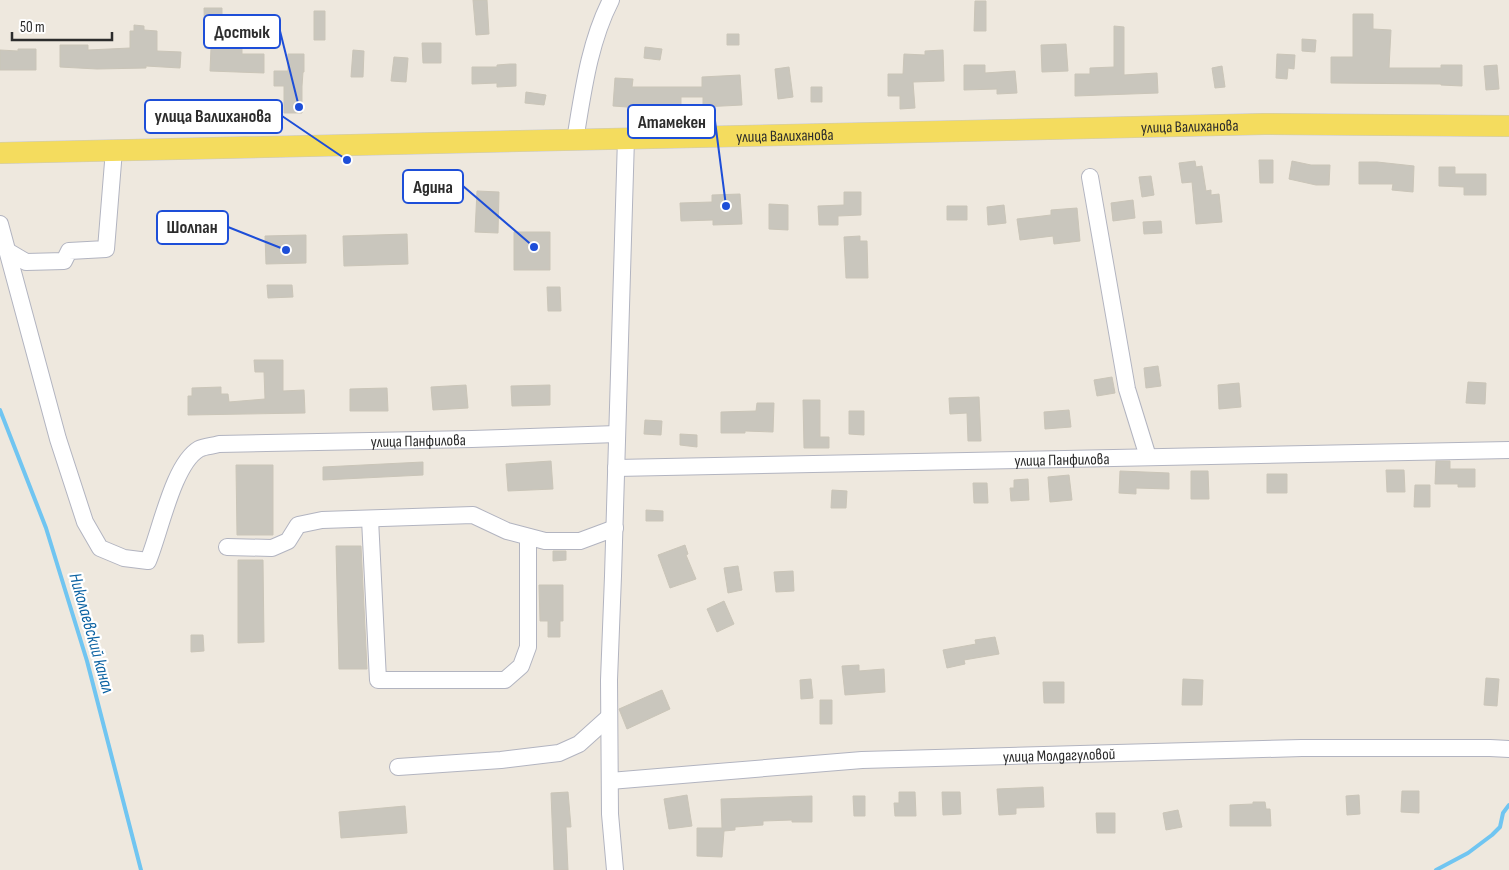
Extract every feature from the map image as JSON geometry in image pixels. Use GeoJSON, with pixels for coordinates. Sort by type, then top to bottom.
{"type":"FeatureCollection","features":[{"type":"Feature","properties":{"kind":"main road","name":"улица Валиханова"},"geometry":{"type":"LineString","coordinates":[[0,153],[1254,124],[1509,126]]}},
{"type":"Feature","properties":{"kind":"street"},"geometry":{"type":"LineString","coordinates":[[575,140],[589,62],[601,20],[611,0]]}},
{"type":"Feature","properties":{"kind":"street"},"geometry":{"type":"LineString","coordinates":[[615,870],[610,814],[609,680],[626,138]]}},
{"type":"Feature","properties":{"kind":"street"},"geometry":{"type":"LineString","coordinates":[[0,224],[9,252],[26,262],[64,261],[69,251],[106,249],[114,150]]}},
{"type":"Feature","properties":{"kind":"street"},"geometry":{"type":"LineString","coordinates":[[1090,177],[1128,389],[1148,457]]}},
{"type":"Feature","properties":{"kind":"street","name":"улица Панфилова"},"geometry":{"type":"LineString","coordinates":[[9,252],[58,439],[85,522],[100,548],[124,558],[148,561],[156,542],[174,483],[186,462],[200,448],[218,444],[617,434]]}},
{"type":"Feature","properties":{"kind":"street","name":"улица Панфилова"},"geometry":{"type":"LineString","coordinates":[[616,468],[1509,450]]}},
{"type":"Feature","properties":{"kind":"street"},"geometry":{"type":"LineString","coordinates":[[227,547],[272,548],[288,542],[298,525],[322,520],[473,515],[507,531],[545,541],[580,541],[614,528]]}},
{"type":"Feature","properties":{"kind":"street"},"geometry":{"type":"LineString","coordinates":[[370,519],[378,680],[505,680],[521,666],[528,647],[528,537]]}},
{"type":"Feature","properties":{"kind":"street"},"geometry":{"type":"LineString","coordinates":[[398,767],[501,760],[559,753],[579,744],[609,717]]}},
{"type":"Feature","properties":{"kind":"street","name":"улица Молдагуловой"},"geometry":{"type":"LineString","coordinates":[[610,781],[862,760],[1302,748],[1509,749]]}},
{"type":"Feature","properties":{"kind":"building"},"geometry":{"type":"Polygon","coordinates":[[[473,0],[487,0],[489,34],[476,35],[473,0]]]}},
{"type":"Feature","properties":{"kind":"building"},"geometry":{"type":"Polygon","coordinates":[[[975,1],[986,1],[986,31],[974,31],[975,1]]]}},
{"type":"Feature","properties":{"kind":"building"},"geometry":{"type":"Polygon","coordinates":[[[204,8],[222,8],[222,42],[242,44],[242,54],[264,54],[264,73],[210,71],[211,48],[205,48],[204,8]]]}},
{"type":"Feature","properties":{"kind":"building"},"geometry":{"type":"Polygon","coordinates":[[[314,11],[325,11],[325,40],[314,40],[314,11]]]}},
{"type":"Feature","properties":{"kind":"building"},"geometry":{"type":"Polygon","coordinates":[[[1353,14],[1373,14],[1373,29],[1391,30],[1389,68],[1441,68],[1441,65],[1462,65],[1462,86],[1441,84],[1331,83],[1331,57],[1353,57],[1353,14]]]}},
{"type":"Feature","properties":{"kind":"building"},"geometry":{"type":"Polygon","coordinates":[[[134,25],[144,26],[144,30],[157,31],[157,51],[181,52],[180,68],[146,66],[146,68],[97,69],[60,67],[60,45],[88,45],[88,50],[130,48],[130,31],[134,31],[134,25]]]}},
{"type":"Feature","properties":{"kind":"building"},"geometry":{"type":"Polygon","coordinates":[[[1114,26],[1124,27],[1124,75],[1157,73],[1158,93],[1075,96],[1075,74],[1090,74],[1090,68],[1114,67],[1114,26]]]}},
{"type":"Feature","properties":{"kind":"building"},"geometry":{"type":"Polygon","coordinates":[[[727,34],[739,34],[739,45],[727,45],[727,34]]]}},
{"type":"Feature","properties":{"kind":"building"},"geometry":{"type":"Polygon","coordinates":[[[1302,39],[1316,40],[1315,52],[1302,51],[1302,39]]]}},
{"type":"Feature","properties":{"kind":"building"},"geometry":{"type":"Polygon","coordinates":[[[422,43],[441,43],[441,63],[423,63],[422,43]]]}},
{"type":"Feature","properties":{"kind":"building"},"geometry":{"type":"Polygon","coordinates":[[[1066,44],[1068,71],[1042,72],[1041,45],[1066,44]]]}},
{"type":"Feature","properties":{"kind":"building"},"geometry":{"type":"Polygon","coordinates":[[[645,47],[662,49],[660,60],[644,58],[645,47]]]}},
{"type":"Feature","properties":{"kind":"building"},"geometry":{"type":"Polygon","coordinates":[[[18,49],[36,49],[36,70],[0,70],[0,50],[18,51],[18,49]]]}},
{"type":"Feature","properties":{"kind":"building"},"geometry":{"type":"Polygon","coordinates":[[[353,50],[364,51],[363,77],[351,77],[353,50]]]}},
{"type":"Feature","properties":{"kind":"building"},"geometry":{"type":"Polygon","coordinates":[[[943,50],[944,81],[913,82],[915,108],[900,109],[900,96],[888,96],[888,74],[903,74],[904,54],[925,55],[925,51],[943,50]]]}},
{"type":"Feature","properties":{"kind":"building"},"geometry":{"type":"Polygon","coordinates":[[[288,54],[304,54],[302,113],[284,113],[284,86],[274,86],[274,71],[288,71],[288,54]]]}},
{"type":"Feature","properties":{"kind":"building"},"geometry":{"type":"Polygon","coordinates":[[[1277,54],[1295,55],[1294,69],[1288,68],[1287,79],[1276,78],[1277,54]]]}},
{"type":"Feature","properties":{"kind":"building"},"geometry":{"type":"Polygon","coordinates":[[[394,57],[408,58],[406,82],[391,81],[394,57]]]}},
{"type":"Feature","properties":{"kind":"building"},"geometry":{"type":"Polygon","coordinates":[[[516,64],[516,86],[497,87],[497,83],[472,84],[472,67],[497,67],[497,65],[516,64]]]}},
{"type":"Feature","properties":{"kind":"building"},"geometry":{"type":"Polygon","coordinates":[[[964,65],[985,65],[985,73],[1015,71],[1017,93],[997,94],[997,89],[964,90],[964,65]]]}},
{"type":"Feature","properties":{"kind":"building"},"geometry":{"type":"Polygon","coordinates":[[[1497,65],[1499,89],[1486,90],[1484,66],[1497,65]]]}},
{"type":"Feature","properties":{"kind":"building"},"geometry":{"type":"Polygon","coordinates":[[[1222,66],[1225,87],[1215,88],[1212,68],[1222,66]]]}},
{"type":"Feature","properties":{"kind":"building"},"geometry":{"type":"Polygon","coordinates":[[[789,67],[793,97],[778,99],[775,69],[789,67]]]}},
{"type":"Feature","properties":{"kind":"building"},"geometry":{"type":"Polygon","coordinates":[[[740,75],[742,105],[703,107],[703,97],[681,97],[681,107],[641,108],[613,106],[615,78],[633,79],[632,87],[702,87],[702,77],[740,75]]]}},
{"type":"Feature","properties":{"kind":"building"},"geometry":{"type":"Polygon","coordinates":[[[811,87],[822,87],[822,102],[811,102],[811,87]]]}},
{"type":"Feature","properties":{"kind":"building"},"geometry":{"type":"Polygon","coordinates":[[[526,92],[546,95],[544,105],[525,103],[526,92]]]}},
{"type":"Feature","properties":{"kind":"building"},"geometry":{"type":"Polygon","coordinates":[[[1259,160],[1273,160],[1273,183],[1260,183],[1259,160]]]}},
{"type":"Feature","properties":{"kind":"building"},"geometry":{"type":"Polygon","coordinates":[[[1195,161],[1196,167],[1202,166],[1206,191],[1211,190],[1211,195],[1219,194],[1222,222],[1196,224],[1192,182],[1182,183],[1179,163],[1195,161]]]}},
{"type":"Feature","properties":{"kind":"building"},"geometry":{"type":"Polygon","coordinates":[[[1292,161],[1311,165],[1330,165],[1329,185],[1316,185],[1289,179],[1292,161]]]}},
{"type":"Feature","properties":{"kind":"building"},"geometry":{"type":"Polygon","coordinates":[[[1359,162],[1414,166],[1413,192],[1392,190],[1393,184],[1359,184],[1359,162]]]}},
{"type":"Feature","properties":{"kind":"building"},"geometry":{"type":"Polygon","coordinates":[[[1439,167],[1455,167],[1455,174],[1486,174],[1486,195],[1464,195],[1464,187],[1439,186],[1439,167]]]}},
{"type":"Feature","properties":{"kind":"building"},"geometry":{"type":"Polygon","coordinates":[[[1151,176],[1154,195],[1142,197],[1139,177],[1151,176]]]}},
{"type":"Feature","properties":{"kind":"building"},"geometry":{"type":"Polygon","coordinates":[[[477,191],[499,192],[498,233],[475,232],[477,191]]]}},
{"type":"Feature","properties":{"kind":"building"},"geometry":{"type":"Polygon","coordinates":[[[844,192],[861,192],[861,215],[838,216],[838,225],[819,225],[818,206],[844,205],[844,192]]]}},
{"type":"Feature","properties":{"kind":"building"},"geometry":{"type":"Polygon","coordinates":[[[740,194],[742,224],[713,225],[713,220],[681,221],[680,203],[712,202],[712,195],[740,194]]]}},
{"type":"Feature","properties":{"kind":"building"},"geometry":{"type":"Polygon","coordinates":[[[1133,200],[1135,218],[1113,221],[1111,203],[1133,200]]]}},
{"type":"Feature","properties":{"kind":"building"},"geometry":{"type":"Polygon","coordinates":[[[769,204],[788,205],[788,230],[769,229],[769,204]]]}},
{"type":"Feature","properties":{"kind":"building"},"geometry":{"type":"Polygon","coordinates":[[[1004,205],[1006,223],[988,225],[987,207],[1004,205]]]}},
{"type":"Feature","properties":{"kind":"building"},"geometry":{"type":"Polygon","coordinates":[[[947,206],[967,206],[967,220],[947,220],[947,206]]]}},
{"type":"Feature","properties":{"kind":"building"},"geometry":{"type":"Polygon","coordinates":[[[1077,208],[1080,241],[1054,244],[1053,236],[1020,240],[1017,219],[1051,215],[1051,210],[1077,208]]]}},
{"type":"Feature","properties":{"kind":"building"},"geometry":{"type":"Polygon","coordinates":[[[1161,221],[1162,233],[1144,234],[1143,222],[1161,221]]]}},
{"type":"Feature","properties":{"kind":"building"},"geometry":{"type":"Polygon","coordinates":[[[514,232],[550,232],[550,270],[514,270],[514,232]]]}},
{"type":"Feature","properties":{"kind":"building"},"geometry":{"type":"Polygon","coordinates":[[[407,234],[408,264],[344,266],[343,236],[407,234]]]}},
{"type":"Feature","properties":{"kind":"building"},"geometry":{"type":"Polygon","coordinates":[[[306,235],[306,263],[266,264],[265,236],[306,235]]]}},
{"type":"Feature","properties":{"kind":"building"},"geometry":{"type":"Polygon","coordinates":[[[860,236],[860,241],[867,241],[868,278],[846,278],[844,237],[860,236]]]}},
{"type":"Feature","properties":{"kind":"building"},"geometry":{"type":"Polygon","coordinates":[[[267,285],[292,285],[293,297],[268,298],[267,285]]]}},
{"type":"Feature","properties":{"kind":"building"},"geometry":{"type":"Polygon","coordinates":[[[547,287],[560,287],[561,311],[548,311],[547,287]]]}},
{"type":"Feature","properties":{"kind":"building"},"geometry":{"type":"Polygon","coordinates":[[[254,360],[283,360],[283,391],[304,390],[305,413],[188,415],[188,396],[192,396],[192,388],[221,387],[221,394],[228,394],[229,402],[265,399],[264,372],[255,372],[254,360]]]}},
{"type":"Feature","properties":{"kind":"building"},"geometry":{"type":"Polygon","coordinates":[[[1158,366],[1161,386],[1146,388],[1144,368],[1158,366]]]}},
{"type":"Feature","properties":{"kind":"building"},"geometry":{"type":"Polygon","coordinates":[[[1112,377],[1115,393],[1097,396],[1094,380],[1112,377]]]}},
{"type":"Feature","properties":{"kind":"building"},"geometry":{"type":"Polygon","coordinates":[[[1468,382],[1486,383],[1485,404],[1466,403],[1468,382]]]}},
{"type":"Feature","properties":{"kind":"building"},"geometry":{"type":"Polygon","coordinates":[[[1239,383],[1241,407],[1219,409],[1218,385],[1239,383]]]}},
{"type":"Feature","properties":{"kind":"building"},"geometry":{"type":"Polygon","coordinates":[[[466,385],[468,408],[433,410],[431,387],[466,385]]]}},
{"type":"Feature","properties":{"kind":"building"},"geometry":{"type":"Polygon","coordinates":[[[550,385],[550,405],[512,406],[511,386],[550,385]]]}},
{"type":"Feature","properties":{"kind":"building"},"geometry":{"type":"Polygon","coordinates":[[[387,388],[388,411],[350,411],[350,389],[387,388]]]}},
{"type":"Feature","properties":{"kind":"building"},"geometry":{"type":"Polygon","coordinates":[[[979,397],[981,441],[968,441],[967,413],[950,414],[949,398],[979,397]]]}},
{"type":"Feature","properties":{"kind":"building"},"geometry":{"type":"Polygon","coordinates":[[[803,400],[820,400],[820,437],[829,437],[829,448],[804,448],[803,400]]]}},
{"type":"Feature","properties":{"kind":"building"},"geometry":{"type":"Polygon","coordinates":[[[757,403],[774,403],[773,432],[745,431],[745,433],[721,433],[721,412],[756,411],[757,403]]]}},
{"type":"Feature","properties":{"kind":"building"},"geometry":{"type":"Polygon","coordinates":[[[1069,410],[1071,427],[1045,429],[1044,412],[1069,410]]]}},
{"type":"Feature","properties":{"kind":"building"},"geometry":{"type":"Polygon","coordinates":[[[849,411],[864,411],[864,435],[849,434],[849,411]]]}},
{"type":"Feature","properties":{"kind":"building"},"geometry":{"type":"Polygon","coordinates":[[[645,420],[662,421],[661,435],[644,434],[645,420]]]}},
{"type":"Feature","properties":{"kind":"building"},"geometry":{"type":"Polygon","coordinates":[[[680,434],[697,435],[697,447],[680,445],[680,434]]]}},
{"type":"Feature","properties":{"kind":"building"},"geometry":{"type":"Polygon","coordinates":[[[551,461],[553,489],[508,491],[506,464],[551,461]]]}},
{"type":"Feature","properties":{"kind":"building"},"geometry":{"type":"Polygon","coordinates":[[[1436,461],[1450,461],[1450,469],[1475,469],[1475,487],[1458,487],[1458,484],[1435,484],[1436,461]]]}},
{"type":"Feature","properties":{"kind":"building"},"geometry":{"type":"Polygon","coordinates":[[[423,462],[423,475],[323,480],[323,467],[423,462]]]}},
{"type":"Feature","properties":{"kind":"building"},"geometry":{"type":"Polygon","coordinates":[[[236,465],[273,465],[273,535],[237,535],[236,465]]]}},
{"type":"Feature","properties":{"kind":"building"},"geometry":{"type":"Polygon","coordinates":[[[1386,470],[1404,470],[1405,492],[1387,492],[1386,470]]]}},
{"type":"Feature","properties":{"kind":"building"},"geometry":{"type":"Polygon","coordinates":[[[1120,471],[1169,473],[1169,489],[1136,488],[1136,494],[1119,493],[1120,471]]]}},
{"type":"Feature","properties":{"kind":"building"},"geometry":{"type":"Polygon","coordinates":[[[1191,471],[1208,471],[1209,499],[1191,499],[1191,471]]]}},
{"type":"Feature","properties":{"kind":"building"},"geometry":{"type":"Polygon","coordinates":[[[1267,474],[1287,474],[1287,493],[1267,493],[1267,474]]]}},
{"type":"Feature","properties":{"kind":"building"},"geometry":{"type":"Polygon","coordinates":[[[1069,475],[1072,500],[1050,502],[1048,477],[1069,475]]]}},
{"type":"Feature","properties":{"kind":"building"},"geometry":{"type":"Polygon","coordinates":[[[1028,479],[1029,500],[1011,501],[1010,488],[1014,488],[1014,480],[1028,479]]]}},
{"type":"Feature","properties":{"kind":"building"},"geometry":{"type":"Polygon","coordinates":[[[973,483],[987,483],[988,503],[974,503],[973,483]]]}},
{"type":"Feature","properties":{"kind":"building"},"geometry":{"type":"Polygon","coordinates":[[[1415,485],[1430,485],[1430,507],[1414,507],[1415,485]]]}},
{"type":"Feature","properties":{"kind":"building"},"geometry":{"type":"Polygon","coordinates":[[[832,490],[847,491],[846,508],[831,508],[832,490]]]}},
{"type":"Feature","properties":{"kind":"building"},"geometry":{"type":"Polygon","coordinates":[[[646,510],[663,511],[663,521],[646,521],[646,510]]]}},
{"type":"Feature","properties":{"kind":"building"},"geometry":{"type":"Polygon","coordinates":[[[685,545],[688,554],[686,555],[696,579],[670,588],[658,555],[685,545]]]}},
{"type":"Feature","properties":{"kind":"building"},"geometry":{"type":"Polygon","coordinates":[[[336,546],[361,546],[367,669],[339,669],[336,546]]]}},
{"type":"Feature","properties":{"kind":"building"},"geometry":{"type":"Polygon","coordinates":[[[553,551],[566,551],[566,560],[553,561],[553,551]]]}},
{"type":"Feature","properties":{"kind":"building"},"geometry":{"type":"Polygon","coordinates":[[[238,560],[263,560],[264,642],[238,643],[238,560]]]}},
{"type":"Feature","properties":{"kind":"building"},"geometry":{"type":"Polygon","coordinates":[[[738,566],[742,590],[728,593],[724,568],[738,566]]]}},
{"type":"Feature","properties":{"kind":"building"},"geometry":{"type":"Polygon","coordinates":[[[793,571],[794,591],[776,592],[774,572],[793,571]]]}},
{"type":"Feature","properties":{"kind":"building"},"geometry":{"type":"Polygon","coordinates":[[[539,585],[563,585],[563,621],[560,621],[560,637],[548,637],[548,621],[540,621],[539,585]]]}},
{"type":"Feature","properties":{"kind":"building"},"geometry":{"type":"Polygon","coordinates":[[[724,601],[734,624],[717,632],[707,609],[724,601]]]}},
{"type":"Feature","properties":{"kind":"building"},"geometry":{"type":"Polygon","coordinates":[[[191,635],[203,635],[204,651],[191,652],[191,635]]]}},
{"type":"Feature","properties":{"kind":"building"},"geometry":{"type":"Polygon","coordinates":[[[995,637],[999,654],[964,660],[965,664],[947,668],[943,650],[976,644],[975,640],[995,637]]]}},
{"type":"Feature","properties":{"kind":"building"},"geometry":{"type":"Polygon","coordinates":[[[859,665],[859,671],[884,669],[885,692],[845,695],[842,666],[859,665]]]}},
{"type":"Feature","properties":{"kind":"building"},"geometry":{"type":"Polygon","coordinates":[[[1486,678],[1499,679],[1497,706],[1484,705],[1486,678]]]}},
{"type":"Feature","properties":{"kind":"building"},"geometry":{"type":"Polygon","coordinates":[[[811,679],[813,698],[801,699],[800,680],[811,679]]]}},
{"type":"Feature","properties":{"kind":"building"},"geometry":{"type":"Polygon","coordinates":[[[1183,679],[1203,680],[1202,705],[1182,705],[1183,679]]]}},
{"type":"Feature","properties":{"kind":"building"},"geometry":{"type":"Polygon","coordinates":[[[1043,682],[1064,682],[1064,703],[1044,703],[1043,682]]]}},
{"type":"Feature","properties":{"kind":"building"},"geometry":{"type":"Polygon","coordinates":[[[662,690],[670,709],[627,729],[619,709],[662,690]]]}},
{"type":"Feature","properties":{"kind":"building"},"geometry":{"type":"Polygon","coordinates":[[[820,700],[832,700],[832,724],[820,724],[820,700]]]}},
{"type":"Feature","properties":{"kind":"building"},"geometry":{"type":"Polygon","coordinates":[[[1043,787],[1044,807],[1016,808],[1016,814],[999,815],[997,789],[1043,787]]]}},
{"type":"Feature","properties":{"kind":"building"},"geometry":{"type":"Polygon","coordinates":[[[1402,791],[1419,791],[1419,813],[1401,812],[1402,791]]]}},
{"type":"Feature","properties":{"kind":"building"},"geometry":{"type":"Polygon","coordinates":[[[568,792],[571,827],[566,827],[568,870],[554,870],[551,793],[568,792]]]}},
{"type":"Feature","properties":{"kind":"building"},"geometry":{"type":"Polygon","coordinates":[[[899,792],[915,792],[916,816],[895,816],[894,803],[899,803],[899,792]]]}},
{"type":"Feature","properties":{"kind":"building"},"geometry":{"type":"Polygon","coordinates":[[[942,792],[960,792],[961,814],[943,815],[942,792]]]}},
{"type":"Feature","properties":{"kind":"building"},"geometry":{"type":"Polygon","coordinates":[[[687,795],[692,826],[669,829],[664,799],[687,795]]]}},
{"type":"Feature","properties":{"kind":"building"},"geometry":{"type":"Polygon","coordinates":[[[1359,795],[1360,814],[1347,815],[1346,796],[1359,795]]]}},
{"type":"Feature","properties":{"kind":"building"},"geometry":{"type":"Polygon","coordinates":[[[812,796],[812,822],[792,822],[792,820],[763,821],[763,825],[735,827],[735,830],[724,831],[722,857],[697,856],[697,828],[722,828],[721,799],[812,796]]]}},
{"type":"Feature","properties":{"kind":"building"},"geometry":{"type":"Polygon","coordinates":[[[853,796],[865,796],[865,816],[854,816],[853,796]]]}},
{"type":"Feature","properties":{"kind":"building"},"geometry":{"type":"Polygon","coordinates":[[[1253,802],[1265,802],[1266,809],[1270,809],[1271,826],[1230,826],[1230,805],[1253,804],[1253,802]]]}},
{"type":"Feature","properties":{"kind":"building"},"geometry":{"type":"Polygon","coordinates":[[[405,806],[407,833],[341,838],[339,812],[405,806]]]}},
{"type":"Feature","properties":{"kind":"building"},"geometry":{"type":"Polygon","coordinates":[[[1178,810],[1182,827],[1166,830],[1163,813],[1178,810]]]}},
{"type":"Feature","properties":{"kind":"building"},"geometry":{"type":"Polygon","coordinates":[[[1096,813],[1115,813],[1115,833],[1097,833],[1096,813]]]}},
{"type":"Feature","properties":{"kind":"waterway","name":"Николаевский канал"},"geometry":{"type":"LineString","coordinates":[[0,410],[46,528],[87,661],[141,870]]}},
{"type":"Feature","properties":{"kind":"waterway"},"geometry":{"type":"LineString","coordinates":[[1436,870],[1468,853],[1492,835],[1500,827],[1503,813],[1509,805]]}},
{"type":"Feature","properties":{"kind":"place","name":"Достык"},"geometry":{"type":"Point","coordinates":[299,107]}},
{"type":"Feature","properties":{"kind":"place","name":"улица Валиханова"},"geometry":{"type":"Point","coordinates":[347,160]}},
{"type":"Feature","properties":{"kind":"place","name":"Атамекен"},"geometry":{"type":"Point","coordinates":[726,206]}},
{"type":"Feature","properties":{"kind":"place","name":"Адина"},"geometry":{"type":"Point","coordinates":[534,247]}},
{"type":"Feature","properties":{"kind":"place","name":"Шолпан"},"geometry":{"type":"Point","coordinates":[286,250]}}]}
